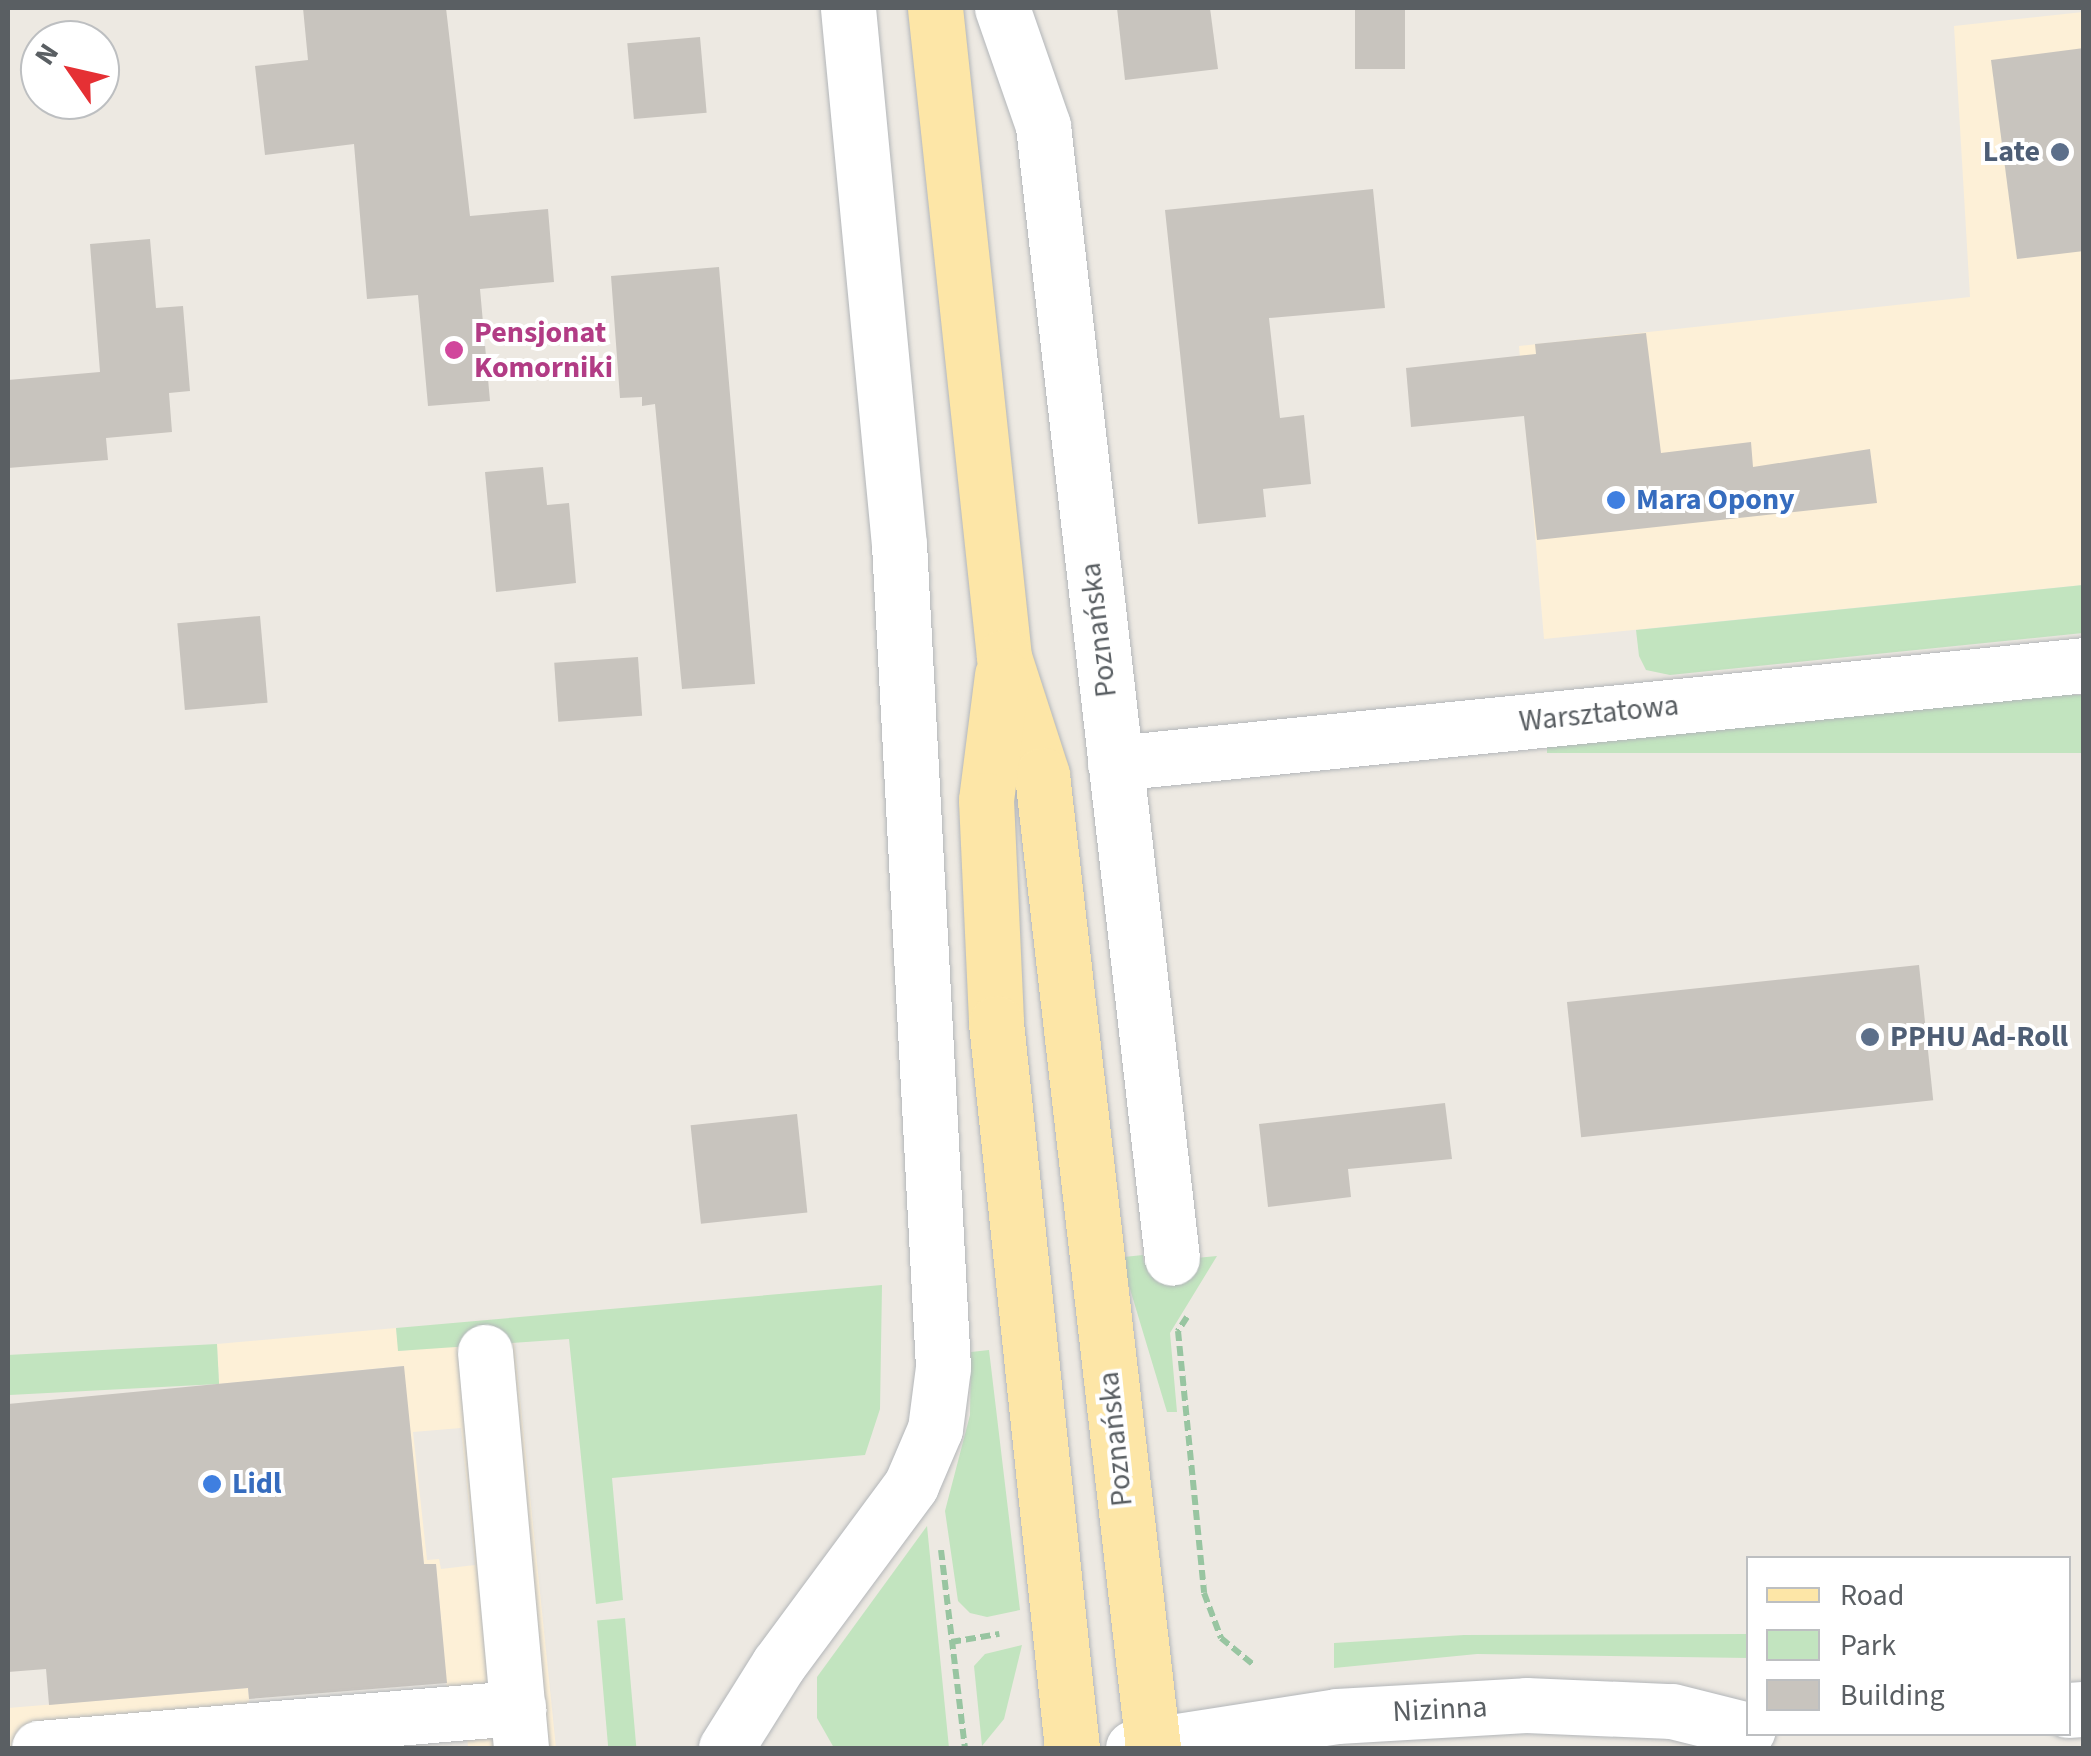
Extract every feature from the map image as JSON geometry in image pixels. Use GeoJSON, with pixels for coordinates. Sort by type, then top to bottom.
{"type":"FeatureCollection","features":[{"type":"Feature","properties":{"kind":"main road","name":"Poznańska"},"geometry":{"type":"LineString","coordinates":[[935,8],[1004,657],[1042,775],[1146,1746]]}},
{"type":"Feature","properties":{"kind":"main road","name":"Poznańska"},"geometry":{"type":"LineString","coordinates":[[1004,657],[986,800],[996,1024],[1072,1748]]}},
{"type":"Feature","properties":{"kind":"street"},"geometry":{"type":"LineString","coordinates":[[726,1748],[926,1455],[944,1367],[929,1015],[899,545],[848,8]]}},
{"type":"Feature","properties":{"kind":"street","name":"Poznańska"},"geometry":{"type":"LineString","coordinates":[[1002,8],[1043,126],[1115,763],[1185,1279]]}},
{"type":"Feature","properties":{"kind":"street","name":"Warsztatowa"},"geometry":{"type":"LineString","coordinates":[[1115,763],[2084,665]]}},
{"type":"Feature","properties":{"kind":"street"},"geometry":{"type":"LineString","coordinates":[[38,1748],[519,1728],[485,1352]]}},
{"type":"Feature","properties":{"kind":"street","name":"Nizinna"},"geometry":{"type":"LineString","coordinates":[[1146,1746],[1337,1716],[1526,1705],[1672,1711],[1746,1730]]}},
{"type":"Feature","properties":{"kind":"street"},"geometry":{"type":"LineString","coordinates":[[1722,1748],[1758,1736]]}},
{"type":"Feature","properties":{"kind":"street"},"geometry":{"type":"LineString","coordinates":[[8,1740],[30,1748]]}},
{"type":"Feature","properties":{"kind":"path"},"geometry":{"type":"LineString","coordinates":[[1185,1279],[1178,1332],[1204,1593],[1221,1638],[1268,1671]]}},
{"type":"Feature","properties":{"kind":"path"},"geometry":{"type":"LineString","coordinates":[[926,1455],[965,1748]]}},
{"type":"Feature","properties":{"kind":"path"},"geometry":{"type":"LineString","coordinates":[[951,1642],[1006,1632]]}},
{"type":"Feature","properties":{"kind":"shaded area"},"geometry":{"type":"Polygon","coordinates":[[[2083,12],[2083,585],[1544,639],[1519,346],[1970,297],[1954,26],[2083,12]]]}},
{"type":"Feature","properties":{"kind":"shaded area"},"geometry":{"type":"Polygon","coordinates":[[[396,1328],[399,1351],[514,1339],[556,1748],[468,1748],[467,1735],[317,1748],[8,1748],[8,1708],[248,1688],[250,1709],[447,1690],[436,1564],[424,1564],[403,1366],[219,1384],[217,1344],[396,1328]],[[461,1428],[413,1432],[427,1560],[439,1559],[441,1569],[475,1565],[461,1428]]]}},
{"type":"Feature","properties":{"kind":"green space"},"geometry":{"type":"Polygon","coordinates":[[[2083,585],[2083,633],[1670,675],[1646,670],[1639,656],[1636,630],[2083,585]]]}},
{"type":"Feature","properties":{"kind":"green space"},"geometry":{"type":"Polygon","coordinates":[[[1547,695],[2083,695],[2083,753],[1547,753],[1547,695]]]}},
{"type":"Feature","properties":{"kind":"green space"},"geometry":{"type":"Polygon","coordinates":[[[1143,1255],[1144,1263],[1217,1256],[1170,1333],[1177,1412],[1167,1412],[1124,1269],[1124,1257],[1143,1255]]]}},
{"type":"Feature","properties":{"kind":"green space"},"geometry":{"type":"Polygon","coordinates":[[[882,1285],[880,1409],[865,1455],[612,1478],[623,1600],[596,1604],[569,1339],[398,1351],[396,1328],[882,1285]]]}},
{"type":"Feature","properties":{"kind":"green space"},"geometry":{"type":"Polygon","coordinates":[[[217,1344],[219,1384],[9,1395],[8,1355],[217,1344]]]}},
{"type":"Feature","properties":{"kind":"green space"},"geometry":{"type":"Polygon","coordinates":[[[989,1350],[1020,1610],[987,1617],[970,1613],[958,1601],[945,1511],[970,1415],[971,1352],[989,1350]]]}},
{"type":"Feature","properties":{"kind":"green space"},"geometry":{"type":"Polygon","coordinates":[[[927,1526],[949,1748],[834,1748],[817,1718],[817,1677],[927,1526]]]}},
{"type":"Feature","properties":{"kind":"green space"},"geometry":{"type":"Polygon","coordinates":[[[625,1618],[636,1748],[608,1748],[597,1620],[625,1618]]]}},
{"type":"Feature","properties":{"kind":"green space"},"geometry":{"type":"Polygon","coordinates":[[[1746,1634],[1746,1658],[1477,1654],[1334,1668],[1334,1643],[1464,1635],[1746,1634]]]}},
{"type":"Feature","properties":{"kind":"green space"},"geometry":{"type":"Polygon","coordinates":[[[1022,1645],[1004,1719],[982,1746],[974,1666],[985,1654],[1022,1645]]]}},
{"type":"Feature","properties":{"kind":"building"},"geometry":{"type":"Polygon","coordinates":[[[303,8],[446,8],[470,216],[548,209],[554,282],[480,289],[490,401],[428,406],[418,295],[367,299],[354,144],[265,155],[255,66],[308,60],[303,8]]]}},
{"type":"Feature","properties":{"kind":"building"},"geometry":{"type":"Polygon","coordinates":[[[1117,8],[1210,8],[1218,69],[1125,80],[1117,8]]]}},
{"type":"Feature","properties":{"kind":"building"},"geometry":{"type":"Polygon","coordinates":[[[1355,8],[1405,8],[1405,69],[1355,69],[1355,8]]]}},
{"type":"Feature","properties":{"kind":"building"},"geometry":{"type":"Polygon","coordinates":[[[700,37],[707,113],[634,119],[627,43],[700,37]]]}},
{"type":"Feature","properties":{"kind":"building"},"geometry":{"type":"Polygon","coordinates":[[[2084,48],[2084,251],[2017,259],[1991,60],[2084,48]]]}},
{"type":"Feature","properties":{"kind":"building"},"geometry":{"type":"Polygon","coordinates":[[[1373,189],[1385,308],[1269,318],[1280,418],[1304,415],[1311,484],[1263,489],[1266,517],[1198,524],[1165,210],[1373,189]]]}},
{"type":"Feature","properties":{"kind":"building"},"geometry":{"type":"Polygon","coordinates":[[[150,239],[156,308],[183,306],[190,391],[169,393],[172,432],[106,438],[108,460],[8,468],[8,380],[100,372],[90,244],[150,239]]]}},
{"type":"Feature","properties":{"kind":"building"},"geometry":{"type":"Polygon","coordinates":[[[719,267],[755,684],[682,689],[655,404],[642,406],[642,397],[620,398],[611,276],[719,267]]]}},
{"type":"Feature","properties":{"kind":"building"},"geometry":{"type":"Polygon","coordinates":[[[1646,333],[1661,453],[1751,442],[1753,467],[1870,449],[1877,503],[1537,540],[1524,416],[1411,427],[1406,368],[1536,354],[1535,344],[1646,333]]]}},
{"type":"Feature","properties":{"kind":"building"},"geometry":{"type":"Polygon","coordinates":[[[543,467],[547,505],[569,503],[576,583],[496,592],[485,472],[543,467]]]}},
{"type":"Feature","properties":{"kind":"building"},"geometry":{"type":"Polygon","coordinates":[[[260,616],[268,703],[185,710],[177,623],[260,616]]]}},
{"type":"Feature","properties":{"kind":"building"},"geometry":{"type":"Polygon","coordinates":[[[638,657],[642,716],[558,722],[554,663],[638,657]]]}},
{"type":"Feature","properties":{"kind":"building"},"geometry":{"type":"Polygon","coordinates":[[[1919,965],[1933,1100],[1581,1137],[1567,1002],[1919,965]]]}},
{"type":"Feature","properties":{"kind":"building"},"geometry":{"type":"Polygon","coordinates":[[[1445,1103],[1452,1159],[1348,1169],[1351,1197],[1268,1207],[1259,1124],[1445,1103]]]}},
{"type":"Feature","properties":{"kind":"building"},"geometry":{"type":"Polygon","coordinates":[[[797,1114],[807,1212],[701,1224],[691,1125],[797,1114]]]}},
{"type":"Feature","properties":{"kind":"building","name":"Lidl"},"geometry":{"type":"Polygon","coordinates":[[[404,1366],[424,1564],[436,1564],[447,1683],[249,1699],[248,1688],[49,1705],[46,1669],[8,1672],[8,1404],[404,1366]]]}},
{"type":"Feature","properties":{"kind":"place","name":"Late"},"geometry":{"type":"Point","coordinates":[2060,152]}},
{"type":"Feature","properties":{"kind":"place","name":"Pensjonat Komorniki"},"geometry":{"type":"Point","coordinates":[454,350]}},
{"type":"Feature","properties":{"kind":"place","name":"Mara Opony"},"geometry":{"type":"Point","coordinates":[1616,500]}},
{"type":"Feature","properties":{"kind":"place","name":"PPHU Ad-Roll"},"geometry":{"type":"Point","coordinates":[1870,1037]}},
{"type":"Feature","properties":{"kind":"place","name":"Lidl"},"geometry":{"type":"Point","coordinates":[212,1484]}}]}
